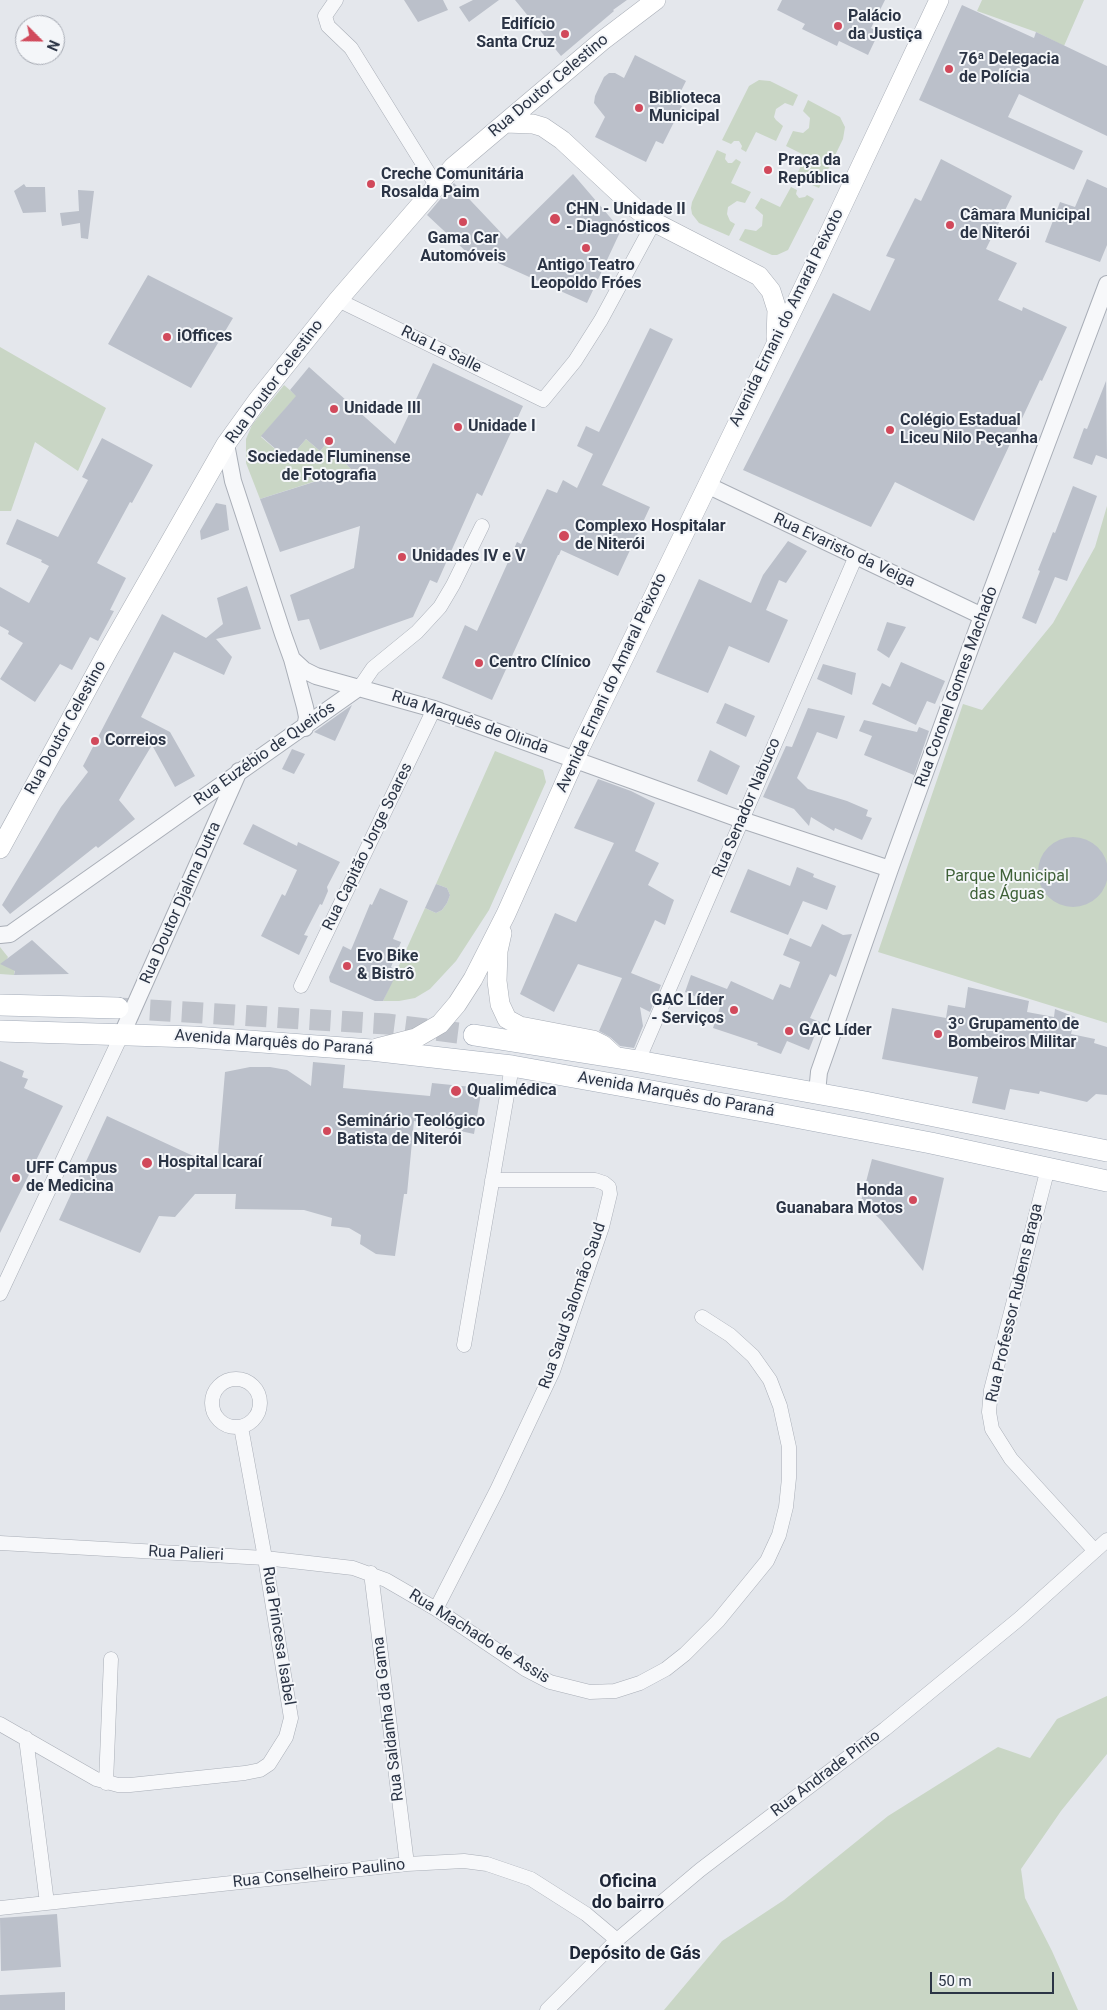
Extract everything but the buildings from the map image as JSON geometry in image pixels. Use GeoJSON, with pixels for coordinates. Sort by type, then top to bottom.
{"type":"FeatureCollection","features":[{"type":"Feature","properties":{"kind":"main road","name":"Rua Doutor Celestino"},"geometry":{"type":"LineString","coordinates":[[0,849],[109,649],[226,444],[257,401],[338,300],[453,167],[602,41],[656,0]]}},
{"type":"Feature","properties":{"kind":"main road","name":"Avenida Ernani do Amaral Peixoto"},"geometry":{"type":"LineString","coordinates":[[371,1050],[416,1038],[440,1024],[457,1004],[473,979],[506,914],[574,760],[939,0]]}},
{"type":"Feature","properties":{"kind":"main road"},"geometry":{"type":"LineString","coordinates":[[505,123],[533,124],[549,131],[562,140],[635,208],[654,222],[759,276],[771,290],[777,310],[776,340]]}},
{"type":"Feature","properties":{"kind":"main road"},"geometry":{"type":"LineString","coordinates":[[506,914],[498,951],[497,981],[500,1004],[507,1019],[520,1026],[593,1040],[603,1045],[616,1058]]}},
{"type":"Feature","properties":{"kind":"main road"},"geometry":{"type":"LineString","coordinates":[[0,1005],[118,1008]]}},
{"type":"Feature","properties":{"kind":"main road","name":"Avenida Marquês do Paraná"},"geometry":{"type":"LineString","coordinates":[[0,1031],[194,1037],[371,1050],[512,1066],[811,1120],[1107,1180]]}},
{"type":"Feature","properties":{"kind":"main road","name":"Avenida Marquês do Paraná"},"geometry":{"type":"LineString","coordinates":[[474,1035],[638,1061],[817,1093],[940,1107],[1107,1151]]}},
{"type":"Feature","properties":{"kind":"main road"},"geometry":{"type":"LineString","coordinates":[[811,1120],[817,1093]]}},
{"type":"Feature","properties":{"kind":"main road"},"geometry":{"type":"LineString","coordinates":[[931,1143],[940,1107]]}},
{"type":"Feature","properties":{"kind":"street"},"geometry":{"type":"LineString","coordinates":[[336,0],[325,16],[328,26],[351,48],[436,185]]}},
{"type":"Feature","properties":{"kind":"street","name":"Rua La Salle"},"geometry":{"type":"LineString","coordinates":[[338,300],[543,400],[575,360],[601,320],[654,222]]}},
{"type":"Feature","properties":{"kind":"street","name":"Rua Coronel Gomes Machado"},"geometry":{"type":"LineString","coordinates":[[817,1093],[819,1072],[890,869],[982,616],[1107,284]]}},
{"type":"Feature","properties":{"kind":"street"},"geometry":{"type":"LineString","coordinates":[[226,444],[233,481],[306,707],[305,728]]}},
{"type":"Feature","properties":{"kind":"street","name":"Rua Evaristo da Veiga"},"geometry":{"type":"LineString","coordinates":[[707,485],[982,616]]}},
{"type":"Feature","properties":{"kind":"street","name":"Rua Euzébio de Queirós"},"geometry":{"type":"LineString","coordinates":[[0,935],[10,934],[239,771],[305,728],[360,687],[373,668],[416,632],[440,607],[482,526]]}},
{"type":"Feature","properties":{"kind":"street","name":"Rua Senador Nabuco"},"geometry":{"type":"LineString","coordinates":[[638,1061],[856,556]]}},
{"type":"Feature","properties":{"kind":"street","name":"Rua Marquês de Olinda"},"geometry":{"type":"LineString","coordinates":[[292,659],[304,670],[316,676],[434,709],[742,820],[890,869]]}},
{"type":"Feature","properties":{"kind":"street","name":"Rua Capitão Jorge Soares"},"geometry":{"type":"LineString","coordinates":[[301,986],[434,709]]}},
{"type":"Feature","properties":{"kind":"street","name":"Rua Doutor Djalma Dutra"},"geometry":{"type":"LineString","coordinates":[[122,1034],[239,771]]}},
{"type":"Feature","properties":{"kind":"street"},"geometry":{"type":"LineString","coordinates":[[191,805],[203,809],[209,814],[215,826]]}},
{"type":"Feature","properties":{"kind":"street"},"geometry":{"type":"LineString","coordinates":[[0,1294],[122,1034]]}},
{"type":"Feature","properties":{"kind":"street"},"geometry":{"type":"LineString","coordinates":[[464,1345],[512,1066]]}},
{"type":"Feature","properties":{"kind":"street","name":"Rua Professor Rubens Braga"},"geometry":{"type":"LineString","coordinates":[[1048,1168],[991,1390],[989,1412],[992,1428],[1011,1458],[1095,1551]]}},
{"type":"Feature","properties":{"kind":"street","name":"Rua Saud Salomão Saud"},"geometry":{"type":"LineString","coordinates":[[436,1609],[497,1490],[553,1371],[599,1236],[610,1194],[609,1187],[604,1183],[594,1180],[492,1180]]}},
{"type":"Feature","properties":{"kind":"street","name":"Rua Machado de Assis"},"geometry":{"type":"LineString","coordinates":[[371,1573],[436,1609],[533,1674],[550,1682],[590,1692],[615,1691],[640,1683],[666,1669],[685,1654],[718,1621],[766,1561],[779,1535],[786,1507],[789,1478],[789,1447],[780,1406],[770,1380],[747,1351],[730,1335],[702,1317]]}},
{"type":"Feature","properties":{"kind":"street","name":"Rua Princesa Isabel"},"geometry":{"type":"LineString","coordinates":[[0,1724],[96,1780],[106,1782],[130,1785],[245,1773],[260,1770],[270,1764],[286,1737],[290,1718],[265,1558],[241,1428]]}},
{"type":"Feature","properties":{"kind":"street","name":"Rua Andrade Pinto"},"geometry":{"type":"LineString","coordinates":[[547,2010],[617,1940],[700,1870],[885,1729],[1019,1619],[1107,1540]]}},
{"type":"Feature","properties":{"kind":"street","name":"Rua Palieri"},"geometry":{"type":"LineString","coordinates":[[0,1543],[265,1558],[353,1568],[371,1573]]}},
{"type":"Feature","properties":{"kind":"street","name":"Rua Saldanha da Gama"},"geometry":{"type":"LineString","coordinates":[[371,1573],[407,1864]]}},
{"type":"Feature","properties":{"kind":"street"},"geometry":{"type":"LineString","coordinates":[[106,1782],[111,1659]]}},
{"type":"Feature","properties":{"kind":"street"},"geometry":{"type":"LineString","coordinates":[[26,1738],[47,1903]]}},
{"type":"Feature","properties":{"kind":"street","name":"Rua Conselheiro Paulino"},"geometry":{"type":"LineString","coordinates":[[0,1908],[407,1864],[464,1861],[487,1864],[530,1879],[586,1914],[617,1940]]}},
{"type":"Feature","properties":{"kind":"green space"},"geometry":{"type":"Polygon","coordinates":[[[982,0],[1084,0],[1064,46],[1036,32],[977,11],[982,0]]]}},
{"type":"Feature","properties":{"kind":"green space"},"geometry":{"type":"Polygon","coordinates":[[[759,80],[770,81],[798,95],[793,106],[785,103],[776,109],[774,117],[783,126],[776,141],[756,132],[746,152],[741,149],[742,146],[739,141],[734,141],[731,144],[722,140],[749,86],[759,80]]]}},
{"type":"Feature","properties":{"kind":"green space"},"geometry":{"type":"Polygon","coordinates":[[[808,100],[840,117],[845,127],[843,139],[819,188],[812,185],[813,181],[810,176],[805,176],[802,180],[796,176],[806,156],[786,146],[793,131],[803,133],[809,128],[810,118],[803,111],[808,100]]]}},
{"type":"Feature","properties":{"kind":"green space"},"geometry":{"type":"Polygon","coordinates":[[[717,150],[726,154],[725,159],[728,163],[732,163],[736,159],[741,162],[731,183],[751,192],[745,203],[737,201],[728,207],[727,214],[730,221],[735,224],[729,236],[699,223],[692,214],[691,208],[692,202],[717,150]]]}},
{"type":"Feature","properties":{"kind":"green space"},"geometry":{"type":"Polygon","coordinates":[[[791,187],[797,190],[796,194],[799,198],[807,195],[814,199],[788,250],[772,255],[739,240],[745,229],[756,231],[762,226],[763,215],[755,208],[761,198],[780,207],[791,187]]]}},
{"type":"Feature","properties":{"kind":"green space"},"geometry":{"type":"Polygon","coordinates":[[[0,347],[106,408],[78,471],[35,442],[11,511],[0,511],[0,347]]]}},
{"type":"Feature","properties":{"kind":"green space"},"geometry":{"type":"Polygon","coordinates":[[[284,385],[337,431],[292,401],[261,437],[288,460],[306,439],[320,451],[326,444],[366,484],[365,491],[341,473],[260,499],[246,463],[246,439],[252,425],[284,385]]]}},
{"type":"Feature","properties":{"kind":"green space","name":"Parque Municipal das Águas"},"geometry":{"type":"Polygon","coordinates":[[[1107,506],[1107,1023],[878,952],[963,704],[982,710],[1053,623],[1095,547],[1107,506]]]}},
{"type":"Feature","properties":{"kind":"green space"},"geometry":{"type":"Polygon","coordinates":[[[495,751],[543,770],[546,782],[489,910],[456,961],[430,989],[415,998],[383,1001],[425,908],[436,913],[442,910],[447,903],[450,895],[447,888],[436,884],[495,751]]]}},
{"type":"Feature","properties":{"kind":"green space"},"geometry":{"type":"Polygon","coordinates":[[[0,947],[8,957],[4,964],[9,968],[15,969],[14,975],[0,974],[0,947]]]}},
{"type":"Feature","properties":{"kind":"green space"},"geometry":{"type":"Polygon","coordinates":[[[1107,1696],[1107,1754],[1061,1811],[1021,1869],[1025,1898],[1052,1951],[1078,2010],[664,2010],[722,1941],[784,1900],[888,1816],[998,1747],[1030,1758],[1057,1719],[1107,1696]]]}},
{"type":"Feature","properties":{"kind":"tunnel"},"geometry":{"type":"LineString","coordinates":[[118,1008],[387,1024],[474,1035]]}},
{"type":"Feature","properties":{"kind":"place","name":"Palácio da Justiça"},"geometry":{"type":"Point","coordinates":[838,26]}},
{"type":"Feature","properties":{"kind":"place","name":"Edifício Santa Cruz"},"geometry":{"type":"Point","coordinates":[565,34]}},
{"type":"Feature","properties":{"kind":"place","name":"76ª Delegacia de Polícia"},"geometry":{"type":"Point","coordinates":[949,69]}},
{"type":"Feature","properties":{"kind":"place","name":"Biblioteca Municipal"},"geometry":{"type":"Point","coordinates":[639,108]}},
{"type":"Feature","properties":{"kind":"place","name":"Praça da República"},"geometry":{"type":"Point","coordinates":[768,170]}},
{"type":"Feature","properties":{"kind":"place","name":"Creche Comunitária Rosalda Paim"},"geometry":{"type":"Point","coordinates":[371,184]}},
{"type":"Feature","properties":{"kind":"place","name":"CHN - Unidade II - Diagnósticos"},"geometry":{"type":"Point","coordinates":[555,219]}},
{"type":"Feature","properties":{"kind":"place","name":"Gama Car Automóveis"},"geometry":{"type":"Point","coordinates":[463,222]}},
{"type":"Feature","properties":{"kind":"place","name":"Câmara Municipal de Niterói"},"geometry":{"type":"Point","coordinates":[950,225]}},
{"type":"Feature","properties":{"kind":"place","name":"Antigo Teatro Leopoldo Fróes"},"geometry":{"type":"Point","coordinates":[586,248]}},
{"type":"Feature","properties":{"kind":"place","name":"iOffices"},"geometry":{"type":"Point","coordinates":[167,337]}},
{"type":"Feature","properties":{"kind":"place","name":"Unidade III"},"geometry":{"type":"Point","coordinates":[334,409]}},
{"type":"Feature","properties":{"kind":"place","name":"Unidade I"},"geometry":{"type":"Point","coordinates":[458,427]}},
{"type":"Feature","properties":{"kind":"place","name":"Colégio Estadual Liceu Nilo Peçanha"},"geometry":{"type":"Point","coordinates":[890,430]}},
{"type":"Feature","properties":{"kind":"place","name":"Sociedade Fluminense de Fotografia"},"geometry":{"type":"Point","coordinates":[329,441]}},
{"type":"Feature","properties":{"kind":"place","name":"Complexo Hospitalar de Niterói"},"geometry":{"type":"Point","coordinates":[564,536]}},
{"type":"Feature","properties":{"kind":"place","name":"Unidades IV e V"},"geometry":{"type":"Point","coordinates":[402,557]}},
{"type":"Feature","properties":{"kind":"place","name":"Centro Clínico"},"geometry":{"type":"Point","coordinates":[479,663]}},
{"type":"Feature","properties":{"kind":"place","name":"Correios"},"geometry":{"type":"Point","coordinates":[95,741]}},
{"type":"Feature","properties":{"kind":"place","name":"Evo Bike & Bistrô"},"geometry":{"type":"Point","coordinates":[347,966]}},
{"type":"Feature","properties":{"kind":"place","name":"GAC Líder - Serviços"},"geometry":{"type":"Point","coordinates":[734,1010]}},
{"type":"Feature","properties":{"kind":"place","name":"GAC Líder"},"geometry":{"type":"Point","coordinates":[789,1031]}},
{"type":"Feature","properties":{"kind":"place","name":"3º Grupamento de Bombeiros Militar"},"geometry":{"type":"Point","coordinates":[938,1034]}},
{"type":"Feature","properties":{"kind":"place","name":"Qualimédica"},"geometry":{"type":"Point","coordinates":[456,1091]}},
{"type":"Feature","properties":{"kind":"place","name":"Seminário Teológico Batista de Niterói"},"geometry":{"type":"Point","coordinates":[327,1131]}},
{"type":"Feature","properties":{"kind":"place","name":"Hospital Icaraí"},"geometry":{"type":"Point","coordinates":[147,1163]}},
{"type":"Feature","properties":{"kind":"place","name":"UFF Campus de Medicina"},"geometry":{"type":"Point","coordinates":[16,1178]}},
{"type":"Feature","properties":{"kind":"place","name":"Honda Guanabara Motos"},"geometry":{"type":"Point","coordinates":[913,1200]}},
{"type":"Feature","properties":{"kind":"district","name":"Oficina do bairro"},"geometry":{"type":"Point","coordinates":[628,1892]}},
{"type":"Feature","properties":{"kind":"district","name":"Depósito de Gás"},"geometry":{"type":"Point","coordinates":[635,1954]}}]}
